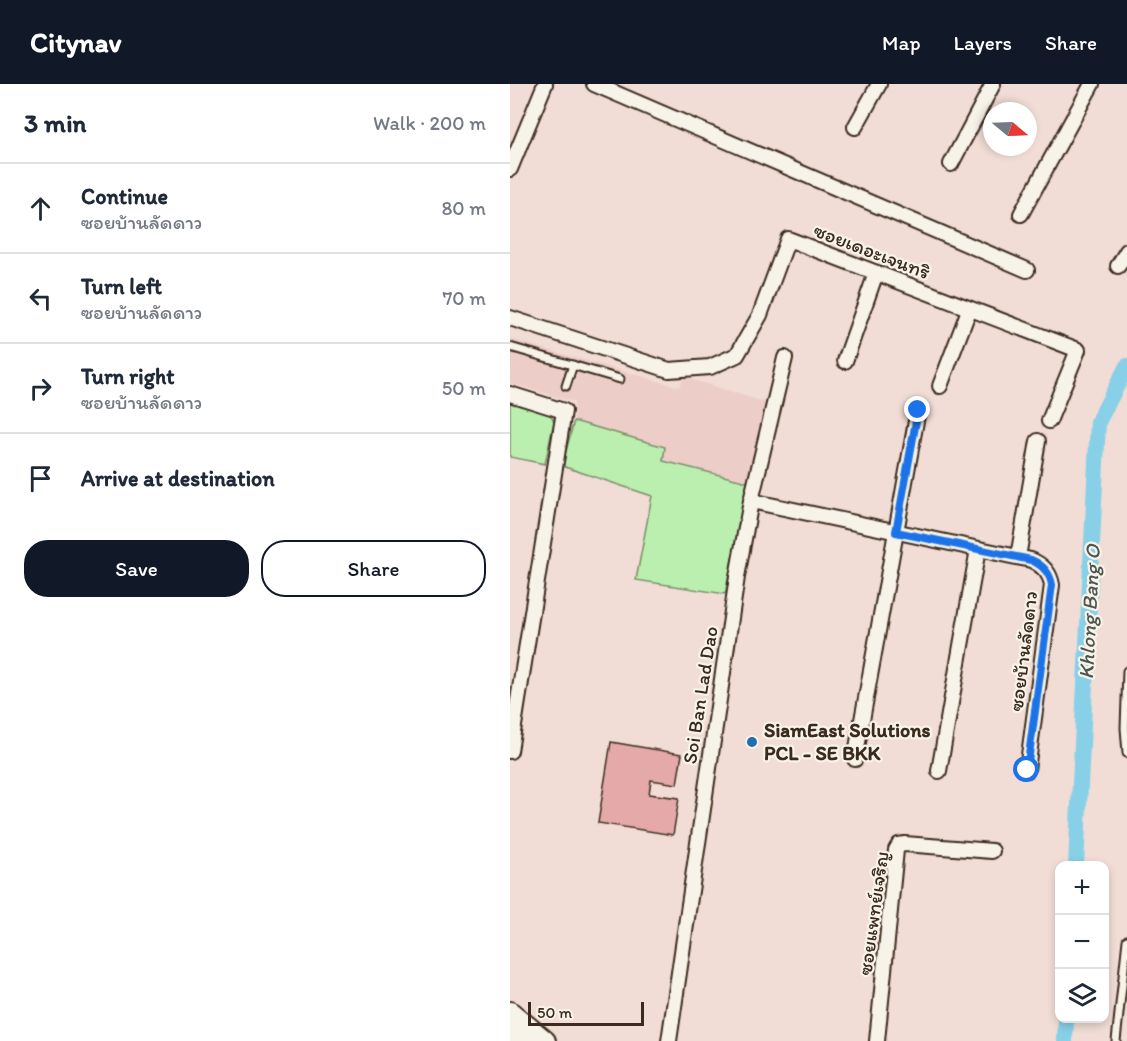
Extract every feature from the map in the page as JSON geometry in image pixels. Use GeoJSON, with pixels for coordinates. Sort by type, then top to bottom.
{"type":"FeatureCollection","features":[{"type":"Feature","properties":{"kind":"highway"},"geometry":{"type":"LineString","coordinates":[[510,1037],[518,1041]]}},
{"type":"Feature","properties":{"kind":"street"},"geometry":{"type":"LineString","coordinates":[[510,169],[544,84]]}},
{"type":"Feature","properties":{"kind":"street"},"geometry":{"type":"LineString","coordinates":[[594,84],[1027,270]]}},
{"type":"Feature","properties":{"kind":"street"},"geometry":{"type":"LineString","coordinates":[[855,127],[879,84]]}},
{"type":"Feature","properties":{"kind":"street"},"geometry":{"type":"LineString","coordinates":[[951,164],[993,84]]}},
{"type":"Feature","properties":{"kind":"street"},"geometry":{"type":"LineString","coordinates":[[1021,214],[1092,84]]}},
{"type":"Feature","properties":{"kind":"street","name":"ซอยเดอะเจนทริ"},"geometry":{"type":"LineString","coordinates":[[510,318],[669,370],[710,367],[737,355],[760,315],[788,239],[1078,350],[1049,421]]}},
{"type":"Feature","properties":{"kind":"street"},"geometry":{"type":"LineString","coordinates":[[1118,266],[1127,251]]}},
{"type":"Feature","properties":{"kind":"street"},"geometry":{"type":"LineString","coordinates":[[845,361],[876,273]]}},
{"type":"Feature","properties":{"kind":"street"},"geometry":{"type":"LineString","coordinates":[[940,386],[969,310]]}},
{"type":"Feature","properties":{"kind":"street","name":"Soi Ban Lad Dao"},"geometry":{"type":"LineString","coordinates":[[669,1041],[735,588],[751,501],[784,358]]}},
{"type":"Feature","properties":{"kind":"street"},"geometry":{"type":"LineString","coordinates":[[510,394],[564,411],[510,751]]}},
{"type":"Feature","properties":{"kind":"street"},"geometry":{"type":"LineString","coordinates":[[855,759],[918,410]]}},
{"type":"Feature","properties":{"kind":"street"},"geometry":{"type":"LineString","coordinates":[[1018,557],[1038,441]]}},
{"type":"Feature","properties":{"kind":"street","name":"ซอยบ้านลัดดาว"},"geometry":{"type":"LineString","coordinates":[[751,501],[1018,557],[1041,565],[1052,582],[1027,770]]}},
{"type":"Feature","properties":{"kind":"street"},"geometry":{"type":"LineString","coordinates":[[939,771],[978,549]]}},
{"type":"Feature","properties":{"kind":"street","name":"ซอยแพทย์เจริญ"},"geometry":{"type":"LineString","coordinates":[[877,1041],[896,850],[899,845],[992,851]]}},
{"type":"Feature","properties":{"kind":"street"},"geometry":{"type":"LineString","coordinates":[[510,1012],[545,1041]]}},
{"type":"Feature","properties":{"kind":"lane"},"geometry":{"type":"LineString","coordinates":[[510,347],[620,379]]}},
{"type":"Feature","properties":{"kind":"lane"},"geometry":{"type":"LineString","coordinates":[[566,386],[573,365]]}},
{"type":"Feature","properties":{"kind":"lane"},"geometry":{"type":"LineString","coordinates":[[1127,671],[1125,728],[1127,753]]}},
{"type":"Feature","properties":{"kind":"lane"},"geometry":{"type":"LineString","coordinates":[[1116,1041],[1127,940]]}},
{"type":"Feature","properties":{"kind":"shaded area"},"geometry":{"type":"Polygon","coordinates":[[[510,339],[679,387],[684,377],[767,403],[748,482],[662,461],[664,447],[574,421],[574,402],[510,383],[510,339]]]}},
{"type":"Feature","properties":{"kind":"green space"},"geometry":{"type":"Polygon","coordinates":[[[510,403],[550,414],[554,421],[545,464],[510,457],[510,403]]]}},
{"type":"Feature","properties":{"kind":"green space"},"geometry":{"type":"Polygon","coordinates":[[[574,421],[665,447],[663,461],[748,482],[725,594],[636,580],[652,496],[562,466],[574,421]]]}},
{"type":"Feature","properties":{"kind":"building"},"geometry":{"type":"Polygon","coordinates":[[[611,742],[682,754],[677,784],[651,780],[649,794],[679,798],[673,835],[598,823],[611,742]]]}},
{"type":"Feature","properties":{"kind":"waterway","name":"Khlong Bang O"},"geometry":{"type":"LineString","coordinates":[[1076,861],[1098,422],[1127,366]]}},
{"type":"Feature","properties":{"kind":"waterway","name":"Khlong Bang O"},"geometry":{"type":"LineString","coordinates":[[1065,1041],[1066,1023]]}},
{"type":"Feature","properties":{"kind":"place","name":"SiamEast Solutions PCL - SE BKK"},"geometry":{"type":"Point","coordinates":[752,742]}},
{"type":"Feature","properties":{"kind":"route"},"geometry":{"type":"LineString","coordinates":[[918,410],[896,532],[1031,560],[1046,570],[1052,582],[1027,770]]}}]}
